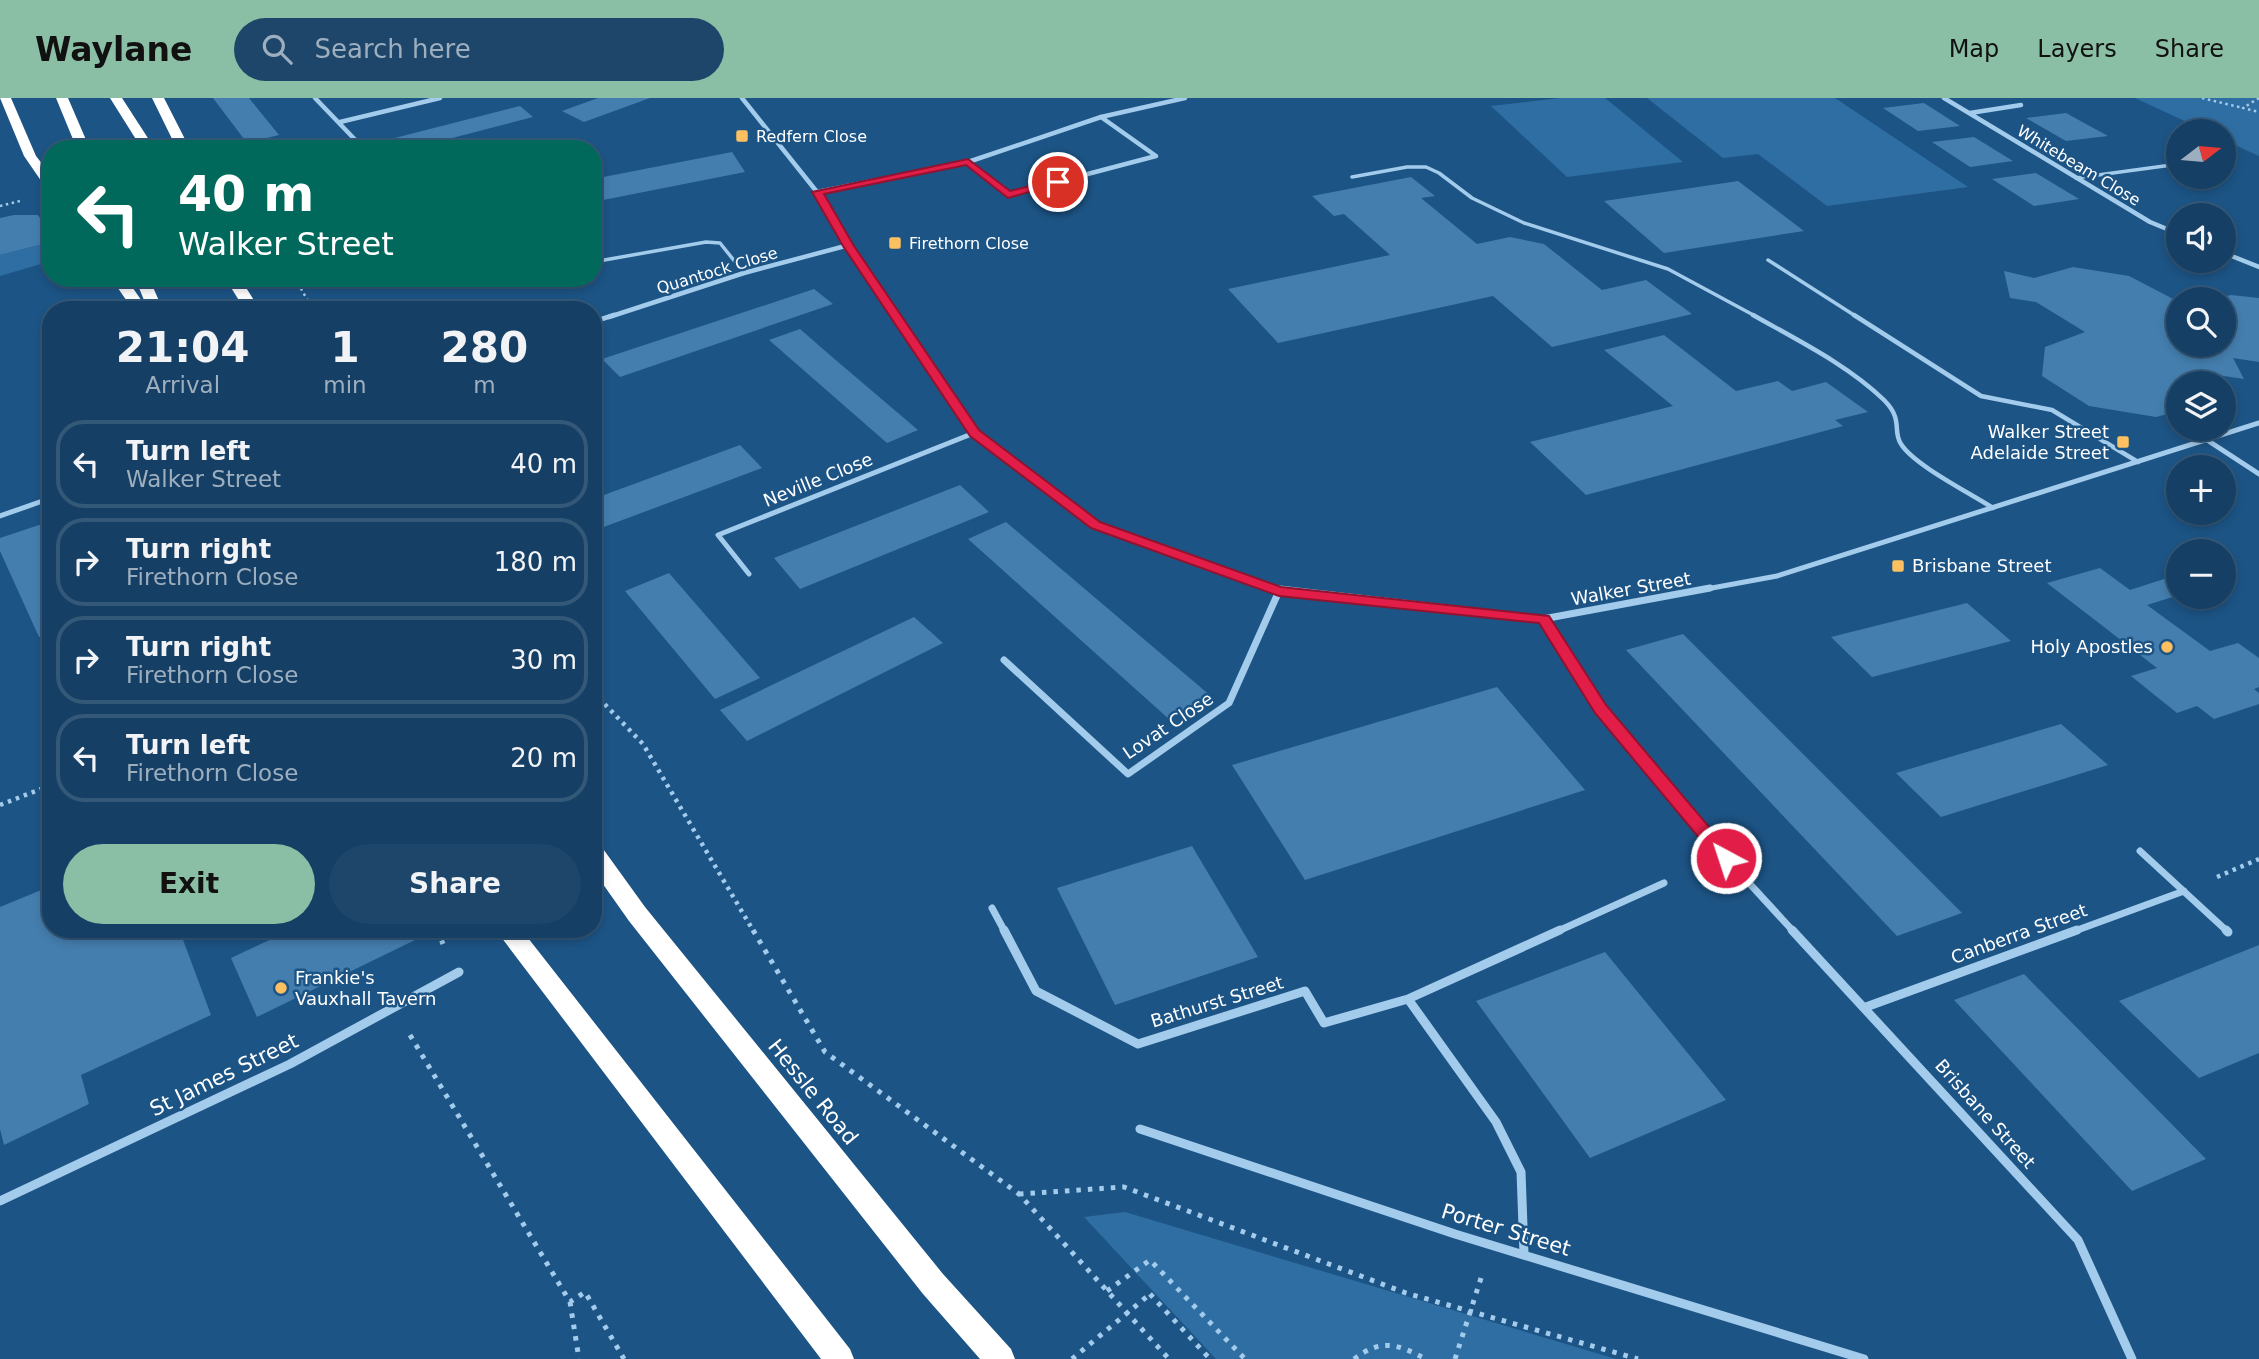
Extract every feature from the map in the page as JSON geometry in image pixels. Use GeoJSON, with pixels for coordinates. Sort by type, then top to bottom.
{"type":"FeatureCollection","features":[{"type":"Feature","properties":{"kind":"highway"},"geometry":{"type":"LineString","coordinates":[[5,98],[30,156],[42,173]]}},
{"type":"Feature","properties":{"kind":"highway"},"geometry":{"type":"LineString","coordinates":[[61,98],[80,140]]}},
{"type":"Feature","properties":{"kind":"highway"},"geometry":{"type":"LineString","coordinates":[[116,98],[143,140]]}},
{"type":"Feature","properties":{"kind":"highway"},"geometry":{"type":"LineString","coordinates":[[158,98],[179,140]]}},
{"type":"Feature","properties":{"kind":"highway","name":"Hessle Road"},"geometry":{"type":"LineString","coordinates":[[602,865],[637,914],[933,1284],[1000,1359]]}},
{"type":"Feature","properties":{"kind":"highway"},"geometry":{"type":"LineString","coordinates":[[514,938],[839,1359]]}},
{"type":"Feature","properties":{"kind":"street"},"geometry":{"type":"LineString","coordinates":[[315,98],[356,140]]}},
{"type":"Feature","properties":{"kind":"street"},"geometry":{"type":"LineString","coordinates":[[340,122],[440,98]]}},
{"type":"Feature","properties":{"kind":"street","name":"Walker Street"},"geometry":{"type":"LineString","coordinates":[[742,98],[817,192],[849,246],[974,433],[1096,525],[1279,591],[1543,619],[1777,576],[2204,441]]}},
{"type":"Feature","properties":{"kind":"street"},"geometry":{"type":"LineString","coordinates":[[817,192],[968,162],[1101,117],[1185,98]]}},
{"type":"Feature","properties":{"kind":"street","name":"Whitebeam Close"},"geometry":{"type":"LineString","coordinates":[[1944,98],[2150,222],[2166,229]]}},
{"type":"Feature","properties":{"kind":"street","name":"Whitebeam Close"},"geometry":{"type":"LineString","coordinates":[[1969,113],[2021,105]]}},
{"type":"Feature","properties":{"kind":"street"},"geometry":{"type":"LineString","coordinates":[[968,162],[1008,195],[1156,156],[1101,117]]}},
{"type":"Feature","properties":{"kind":"street","name":"Quantock Close"},"geometry":{"type":"LineString","coordinates":[[602,319],[744,273],[849,246]]}},
{"type":"Feature","properties":{"kind":"street"},"geometry":{"type":"LineString","coordinates":[[2236,258],[2259,267]]}},
{"type":"Feature","properties":{"kind":"street","name":"Walker Street"},"geometry":{"type":"LineString","coordinates":[[2236,431],[2259,423]]}},
{"type":"Feature","properties":{"kind":"street","name":"Neville Close"},"geometry":{"type":"LineString","coordinates":[[749,574],[718,535],[974,433]]}},
{"type":"Feature","properties":{"kind":"street"},"geometry":{"type":"LineString","coordinates":[[2209,441],[2259,474]]}},
{"type":"Feature","properties":{"kind":"street"},"geometry":{"type":"LineString","coordinates":[[0,516],[42,501]]}},
{"type":"Feature","properties":{"kind":"street","name":"Lovat Close"},"geometry":{"type":"LineString","coordinates":[[1004,660],[1128,774],[1229,703],[1279,591]]}},
{"type":"Feature","properties":{"kind":"street","name":"Brisbane Street"},"geometry":{"type":"LineString","coordinates":[[1543,619],[1601,709],[1726,858],[2078,1240],[2133,1359]]}},
{"type":"Feature","properties":{"kind":"street"},"geometry":{"type":"LineString","coordinates":[[2140,850],[2228,932]]}},
{"type":"Feature","properties":{"kind":"street","name":"Bathurst Street"},"geometry":{"type":"LineString","coordinates":[[992,908],[1036,991],[1138,1044],[1305,991],[1324,1023],[1408,999],[1664,883]]}},
{"type":"Feature","properties":{"kind":"street","name":"Canberra Street"},"geometry":{"type":"LineString","coordinates":[[1866,1007],[2184,891]]}},
{"type":"Feature","properties":{"kind":"street","name":"St James Street"},"geometry":{"type":"LineString","coordinates":[[0,1201],[268,1075],[395,1010],[459,972]]}},
{"type":"Feature","properties":{"kind":"street"},"geometry":{"type":"LineString","coordinates":[[1408,999],[1496,1122],[1521,1172],[1524,1254]]}},
{"type":"Feature","properties":{"kind":"street","name":"Porter Street"},"geometry":{"type":"LineString","coordinates":[[1140,1129],[1492,1245],[1864,1359]]}},
{"type":"Feature","properties":{"kind":"lane"},"geometry":{"type":"LineString","coordinates":[[2076,178],[2166,166]]}},
{"type":"Feature","properties":{"kind":"lane"},"geometry":{"type":"LineString","coordinates":[[1352,177],[1407,167],[1426,167],[1439,173],[1472,198],[1524,223],[1668,269],[1693,281],[1855,377],[1881,396],[1897,416],[1899,442],[1915,458],[1993,508]]}},
{"type":"Feature","properties":{"kind":"lane"},"geometry":{"type":"LineString","coordinates":[[602,260],[706,242],[720,243],[744,273]]}},
{"type":"Feature","properties":{"kind":"lane"},"geometry":{"type":"LineString","coordinates":[[1768,260],[1981,397],[2052,410],[2138,462]]}},
{"type":"Feature","properties":{"kind":"path"},"geometry":{"type":"LineString","coordinates":[[2202,98],[2259,112]]}},
{"type":"Feature","properties":{"kind":"path"},"geometry":{"type":"LineString","coordinates":[[2244,108],[2259,98]]}},
{"type":"Feature","properties":{"kind":"path"},"geometry":{"type":"LineString","coordinates":[[602,701],[643,744],[825,1052],[1019,1194],[1169,1359]]}},
{"type":"Feature","properties":{"kind":"path"},"geometry":{"type":"LineString","coordinates":[[0,805],[42,789]]}},
{"type":"Feature","properties":{"kind":"path"},"geometry":{"type":"LineString","coordinates":[[2184,891],[2259,859]]}},
{"type":"Feature","properties":{"kind":"path"},"geometry":{"type":"LineString","coordinates":[[395,1010],[570,1302],[579,1359]]}},
{"type":"Feature","properties":{"kind":"path"},"geometry":{"type":"LineString","coordinates":[[1019,1194],[1124,1187],[1406,1293],[1638,1359]]}},
{"type":"Feature","properties":{"kind":"path"},"geometry":{"type":"LineString","coordinates":[[1455,1359],[1492,1245]]}},
{"type":"Feature","properties":{"kind":"path"},"geometry":{"type":"LineString","coordinates":[[1107,1291],[1150,1260],[1245,1359]]}},
{"type":"Feature","properties":{"kind":"path"},"geometry":{"type":"LineString","coordinates":[[570,1302],[585,1292],[624,1359]]}},
{"type":"Feature","properties":{"kind":"path"},"geometry":{"type":"LineString","coordinates":[[1072,1359],[1150,1294],[1210,1359]]}},
{"type":"Feature","properties":{"kind":"path"},"geometry":{"type":"LineString","coordinates":[[1354,1359],[1374,1344],[1396,1345],[1426,1359]]}},
{"type":"Feature","properties":{"kind":"shaded area"},"geometry":{"type":"Polygon","coordinates":[[[1560,98],[1605,98],[1683,162],[1567,177],[1491,106],[1560,98]]]}},
{"type":"Feature","properties":{"kind":"shaded area"},"geometry":{"type":"Polygon","coordinates":[[[1647,98],[1835,98],[1968,187],[1827,206],[1758,154],[1723,158],[1647,98]]]}},
{"type":"Feature","properties":{"kind":"shaded area"},"geometry":{"type":"Polygon","coordinates":[[[2135,98],[2259,98],[2259,156],[2236,145],[2236,119],[2180,119],[2135,98]]]}},
{"type":"Feature","properties":{"kind":"shaded area"},"geometry":{"type":"Polygon","coordinates":[[[42,244],[42,264],[0,276],[0,255],[42,244]]]}},
{"type":"Feature","properties":{"kind":"shaded area"},"geometry":{"type":"Polygon","coordinates":[[[1125,1212],[1616,1359],[1216,1359],[1084,1217],[1125,1212]]]}},
{"type":"Feature","properties":{"kind":"building"},"geometry":{"type":"Polygon","coordinates":[[[213,98],[249,98],[279,135],[245,140],[213,98]]]}},
{"type":"Feature","properties":{"kind":"building"},"geometry":{"type":"Polygon","coordinates":[[[598,98],[650,98],[584,122],[562,111],[598,98]]]}},
{"type":"Feature","properties":{"kind":"building"},"geometry":{"type":"Polygon","coordinates":[[[1924,103],[1960,126],[1918,131],[1883,108],[1924,103]]]}},
{"type":"Feature","properties":{"kind":"building"},"geometry":{"type":"Polygon","coordinates":[[[520,106],[533,117],[445,140],[387,140],[520,106]]]}},
{"type":"Feature","properties":{"kind":"building"},"geometry":{"type":"Polygon","coordinates":[[[2066,113],[2108,136],[2066,141],[2026,118],[2066,113]]]}},
{"type":"Feature","properties":{"kind":"building"},"geometry":{"type":"Polygon","coordinates":[[[1974,137],[2013,161],[1970,167],[1932,142],[1974,137]]]}},
{"type":"Feature","properties":{"kind":"building"},"geometry":{"type":"Polygon","coordinates":[[[732,152],[745,172],[602,200],[602,177],[732,152]]]}},
{"type":"Feature","properties":{"kind":"building"},"geometry":{"type":"Polygon","coordinates":[[[2036,173],[2079,199],[2034,206],[1992,179],[2036,173]]]}},
{"type":"Feature","properties":{"kind":"building"},"geometry":{"type":"Polygon","coordinates":[[[1411,177],[1435,196],[1421,198],[1477,244],[1510,237],[1544,244],[1602,290],[1646,280],[1692,314],[1552,347],[1493,296],[1278,343],[1228,289],[1390,255],[1344,214],[1334,216],[1312,196],[1411,177]]]}},
{"type":"Feature","properties":{"kind":"building"},"geometry":{"type":"Polygon","coordinates":[[[1738,181],[1804,231],[1664,253],[1604,201],[1738,181]]]}},
{"type":"Feature","properties":{"kind":"building"},"geometry":{"type":"Polygon","coordinates":[[[38,215],[42,221],[42,244],[0,255],[0,218],[38,215]]]}},
{"type":"Feature","properties":{"kind":"building"},"geometry":{"type":"Polygon","coordinates":[[[2073,267],[2129,276],[2166,295],[2166,357],[2236,357],[2236,296],[2259,298],[2259,362],[2233,358],[2244,379],[2236,378],[2236,371],[2166,371],[2166,414],[2156,417],[2089,406],[2042,376],[2045,347],[2085,332],[2036,302],[2010,298],[2004,271],[2034,278],[2073,267]]]}},
{"type":"Feature","properties":{"kind":"building"},"geometry":{"type":"Polygon","coordinates":[[[814,289],[833,304],[620,377],[602,359],[814,289]]]}},
{"type":"Feature","properties":{"kind":"building"},"geometry":{"type":"Polygon","coordinates":[[[800,329],[918,430],[887,443],[769,340],[800,329]]]}},
{"type":"Feature","properties":{"kind":"building"},"geometry":{"type":"Polygon","coordinates":[[[1664,335],[1736,391],[1778,381],[1792,391],[1826,382],[1868,412],[1835,420],[1843,426],[1586,495],[1530,442],[1673,406],[1604,350],[1664,335]]]}},
{"type":"Feature","properties":{"kind":"building"},"geometry":{"type":"Polygon","coordinates":[[[740,445],[762,468],[602,528],[602,496],[740,445]]]}},
{"type":"Feature","properties":{"kind":"building"},"geometry":{"type":"Polygon","coordinates":[[[960,485],[989,512],[800,589],[774,558],[960,485]]]}},
{"type":"Feature","properties":{"kind":"building"},"geometry":{"type":"Polygon","coordinates":[[[1006,522],[1212,697],[1170,720],[968,539],[1006,522]]]}},
{"type":"Feature","properties":{"kind":"building"},"geometry":{"type":"Polygon","coordinates":[[[42,524],[42,636],[39,637],[0,551],[0,538],[42,524]]]}},
{"type":"Feature","properties":{"kind":"building","name":"Holy Apostles"},"geometry":{"type":"Polygon","coordinates":[[[2100,568],[2130,590],[2166,578],[2166,599],[2147,605],[2210,651],[2238,643],[2259,658],[2259,687],[2254,689],[2259,693],[2259,704],[2214,719],[2197,706],[2177,713],[2131,676],[2157,668],[2047,583],[2100,568]]]}},
{"type":"Feature","properties":{"kind":"building"},"geometry":{"type":"Polygon","coordinates":[[[669,573],[760,678],[715,699],[625,591],[669,573]]]}},
{"type":"Feature","properties":{"kind":"building"},"geometry":{"type":"Polygon","coordinates":[[[1967,603],[2011,641],[1872,677],[1831,637],[1967,603]]]}},
{"type":"Feature","properties":{"kind":"building"},"geometry":{"type":"Polygon","coordinates":[[[914,617],[943,643],[747,741],[720,710],[914,617]]]}},
{"type":"Feature","properties":{"kind":"building"},"geometry":{"type":"Polygon","coordinates":[[[1683,634],[1962,913],[1897,936],[1626,650],[1683,634]]]}},
{"type":"Feature","properties":{"kind":"building"},"geometry":{"type":"Polygon","coordinates":[[[1497,687],[1585,790],[1305,880],[1232,765],[1497,687]]]}},
{"type":"Feature","properties":{"kind":"building"},"geometry":{"type":"Polygon","coordinates":[[[2061,724],[2108,765],[1941,817],[1896,773],[2061,724]]]}},
{"type":"Feature","properties":{"kind":"building"},"geometry":{"type":"Polygon","coordinates":[[[1192,846],[1258,957],[1115,1005],[1057,888],[1192,846]]]}},
{"type":"Feature","properties":{"kind":"building"},"geometry":{"type":"Polygon","coordinates":[[[42,890],[42,938],[182,938],[211,1015],[81,1075],[89,1104],[4,1145],[0,1129],[0,907],[42,890]]]}},
{"type":"Feature","properties":{"kind":"building","name":"Frankie's Vauxhall Tavern"},"geometry":{"type":"Polygon","coordinates":[[[274,938],[415,940],[257,1017],[231,958],[274,938]]]}},
{"type":"Feature","properties":{"kind":"building"},"geometry":{"type":"Polygon","coordinates":[[[2259,945],[2259,1053],[2199,1078],[2119,1001],[2259,945]]]}},
{"type":"Feature","properties":{"kind":"building"},"geometry":{"type":"Polygon","coordinates":[[[1605,952],[1726,1100],[1590,1158],[1476,1001],[1605,952]]]}},
{"type":"Feature","properties":{"kind":"building"},"geometry":{"type":"Polygon","coordinates":[[[2024,974],[2206,1159],[2132,1191],[1954,1000],[2024,974]]]}},
{"type":"Feature","properties":{"kind":"place","name":"Redfern Close"},"geometry":{"type":"Point","coordinates":[742,136]}},
{"type":"Feature","properties":{"kind":"place","name":"Firethorn Close"},"geometry":{"type":"Point","coordinates":[895,243]}},
{"type":"Feature","properties":{"kind":"place","name":"Walker Street Adelaide Street"},"geometry":{"type":"Point","coordinates":[2123,442]}},
{"type":"Feature","properties":{"kind":"place","name":"Brisbane Street"},"geometry":{"type":"Point","coordinates":[1898,566]}},
{"type":"Feature","properties":{"kind":"place","name":"Holy Apostles"},"geometry":{"type":"Point","coordinates":[2167,647]}},
{"type":"Feature","properties":{"kind":"place","name":"Frankie's Vauxhall Tavern"},"geometry":{"type":"Point","coordinates":[281,988]}},
{"type":"Feature","properties":{"kind":"route"},"geometry":{"type":"LineString","coordinates":[[1058,182],[1008,195],[968,162],[817,192],[849,246],[974,433],[1096,525],[1279,591],[1543,619],[1601,709],[1726,858]]}}]}
